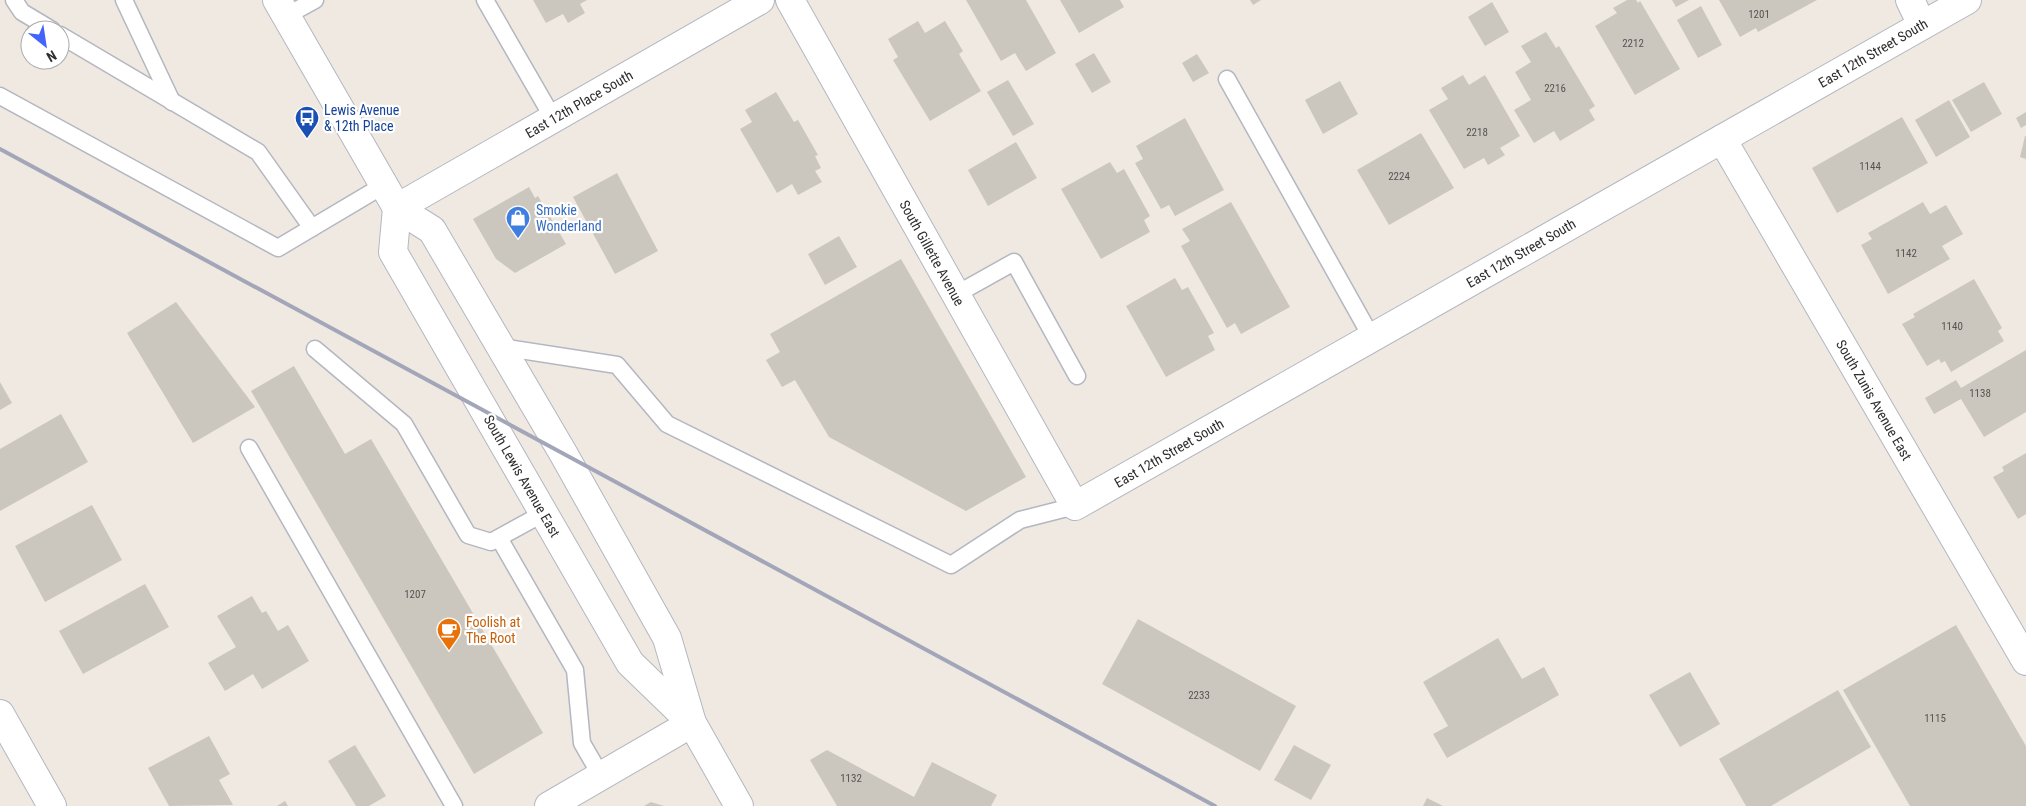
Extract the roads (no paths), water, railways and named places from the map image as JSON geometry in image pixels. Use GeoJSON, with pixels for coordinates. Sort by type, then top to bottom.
{"type":"FeatureCollection","features":[{"type":"Feature","properties":{"kind":"street","name":"East 12th Place South"},"geometry":{"type":"LineString","coordinates":[[397,208],[760,0]]}},
{"type":"Feature","properties":{"kind":"street","name":"South Gillette Avenue"},"geometry":{"type":"LineString","coordinates":[[790,0],[1075,506]]}},
{"type":"Feature","properties":{"kind":"street"},"geometry":{"type":"LineString","coordinates":[[1910,0],[1922,25]]}},
{"type":"Feature","properties":{"kind":"street","name":"East 12th Street South"},"geometry":{"type":"LineString","coordinates":[[1075,506],[1967,0]]}},
{"type":"Feature","properties":{"kind":"street","name":"South Lewis Avenue East"},"geometry":{"type":"LineString","coordinates":[[282,8],[397,208],[432,230],[501,347],[667,638],[692,723],[739,806]]}},
{"type":"Feature","properties":{"kind":"street","name":"South Zunis Avenue East"},"geometry":{"type":"LineString","coordinates":[[1722,139],[2026,661]]}},
{"type":"Feature","properties":{"kind":"street","name":"South Lewis Avenue East"},"geometry":{"type":"LineString","coordinates":[[397,208],[393,252],[630,663],[692,723]]}},
{"type":"Feature","properties":{"kind":"street"},"geometry":{"type":"LineString","coordinates":[[0,714],[52,806]]}},
{"type":"Feature","properties":{"kind":"street"},"geometry":{"type":"LineString","coordinates":[[549,806],[692,723]]}},
{"type":"Feature","properties":{"kind":"lane"},"geometry":{"type":"LineString","coordinates":[[14,0],[22,12],[35,20]]}},
{"type":"Feature","properties":{"kind":"lane"},"geometry":{"type":"LineString","coordinates":[[124,0],[172,102]]}},
{"type":"Feature","properties":{"kind":"lane"},"geometry":{"type":"LineString","coordinates":[[282,8],[315,0]]}},
{"type":"Feature","properties":{"kind":"lane"},"geometry":{"type":"LineString","coordinates":[[485,0],[553,118]]}},
{"type":"Feature","properties":{"kind":"lane"},"geometry":{"type":"LineString","coordinates":[[70,41],[258,152],[312,228]]}},
{"type":"Feature","properties":{"kind":"lane"},"geometry":{"type":"LineString","coordinates":[[1227,79],[1372,338]]}},
{"type":"Feature","properties":{"kind":"lane"},"geometry":{"type":"LineString","coordinates":[[0,96],[278,248],[384,185]]}},
{"type":"Feature","properties":{"kind":"lane"},"geometry":{"type":"LineString","coordinates":[[956,295],[1014,262],[1077,376]]}},
{"type":"Feature","properties":{"kind":"lane"},"geometry":{"type":"LineString","coordinates":[[501,347],[617,365],[667,424],[951,565],[1020,520],[1075,506]]}},
{"type":"Feature","properties":{"kind":"lane"},"geometry":{"type":"LineString","coordinates":[[315,349],[404,424],[468,535],[491,542],[544,514]]}},
{"type":"Feature","properties":{"kind":"lane"},"geometry":{"type":"LineString","coordinates":[[248,448],[454,806]]}},
{"type":"Feature","properties":{"kind":"lane"},"geometry":{"type":"LineString","coordinates":[[499,538],[575,670],[582,743],[601,776]]}},
{"type":"Feature","properties":{"kind":"railway"},"geometry":{"type":"LineString","coordinates":[[0,149],[1215,806]]}},
{"type":"Feature","properties":{"kind":"place","name":"Lewis Avenue & 12th Place"},"geometry":{"type":"Point","coordinates":[307,139]}},
{"type":"Feature","properties":{"kind":"place","name":"Smokie Wonderland"},"geometry":{"type":"Point","coordinates":[518,239]}},
{"type":"Feature","properties":{"kind":"place","name":"Foolish at The Root"},"geometry":{"type":"Point","coordinates":[449,651]}}]}
